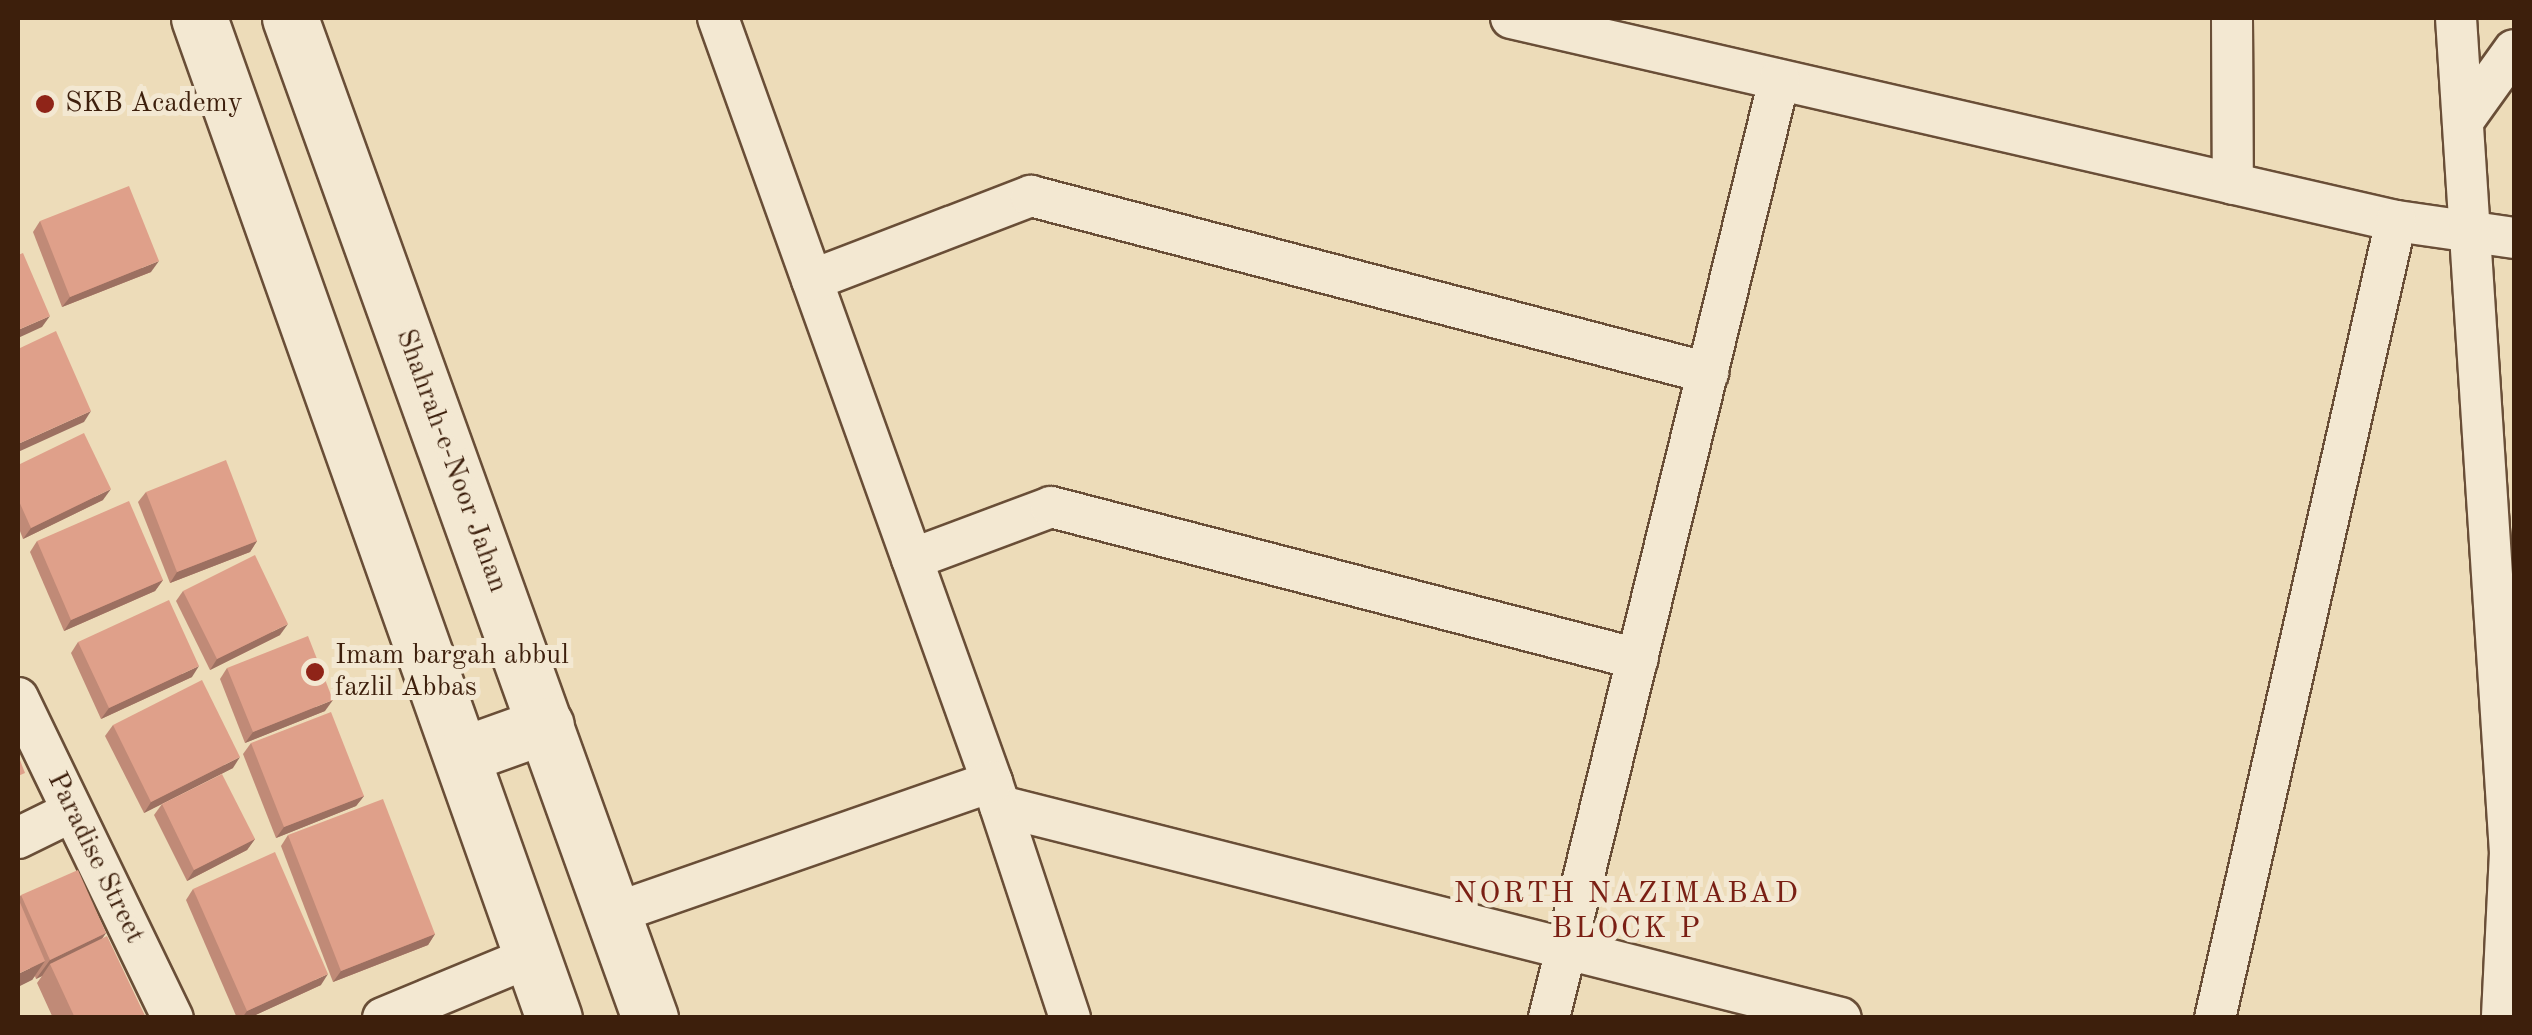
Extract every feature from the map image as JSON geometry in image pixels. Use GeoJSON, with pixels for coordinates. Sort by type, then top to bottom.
{"type":"FeatureCollection","features":[{"type":"Feature","properties":{"kind":"main road","name":"Shahrah-e-Noor Jahan"},"geometry":{"type":"LineString","coordinates":[[290,18],[650,1018]]}},
{"type":"Feature","properties":{"kind":"main road"},"geometry":{"type":"LineString","coordinates":[[203,19],[554,1018]]}},
{"type":"Feature","properties":{"kind":"main road"},"geometry":{"type":"LineString","coordinates":[[462,756],[546,725]]}},
{"type":"Feature","properties":{"kind":"street"},"geometry":{"type":"LineString","coordinates":[[718,18],[996,794],[1070,1018]]}},
{"type":"Feature","properties":{"kind":"street"},"geometry":{"type":"LineString","coordinates":[[1511,18],[1661,35],[1779,80],[2396,221],[2514,238]]}},
{"type":"Feature","properties":{"kind":"street"},"geometry":{"type":"LineString","coordinates":[[2232,18],[2234,184]]}},
{"type":"Feature","properties":{"kind":"street"},"geometry":{"type":"LineString","coordinates":[[2456,18],[2510,852],[2502,1018]]}},
{"type":"Feature","properties":{"kind":"street"},"geometry":{"type":"LineString","coordinates":[[2463,121],[2514,50]]}},
{"type":"Feature","properties":{"kind":"street"},"geometry":{"type":"LineString","coordinates":[[1549,1018],[1779,80]]}},
{"type":"Feature","properties":{"kind":"street"},"geometry":{"type":"LineString","coordinates":[[812,280],[1031,196],[1708,374]]}},
{"type":"Feature","properties":{"kind":"street"},"geometry":{"type":"LineString","coordinates":[[2215,1018],[2396,221]]}},
{"type":"Feature","properties":{"kind":"street"},"geometry":{"type":"LineString","coordinates":[[912,559],[1051,507],[1638,659]]}},
{"type":"Feature","properties":{"kind":"street","name":"Paradise Street"},"geometry":{"type":"LineString","coordinates":[[18,698],[174,1018]]}},
{"type":"Feature","properties":{"kind":"street"},"geometry":{"type":"LineString","coordinates":[[615,913],[996,794],[1840,1018]]}},
{"type":"Feature","properties":{"kind":"street"},"geometry":{"type":"LineString","coordinates":[[18,838],[72,812]]}},
{"type":"Feature","properties":{"kind":"street"},"geometry":{"type":"LineString","coordinates":[[383,1018],[533,956]]}},
{"type":"Feature","properties":{"kind":"building"},"geometry":{"type":"Polygon","coordinates":[[[129,186],[159,261],[70,297],[40,221],[129,186]]]}},
{"type":"Feature","properties":{"kind":"building"},"geometry":{"type":"Polygon","coordinates":[[[23,253],[50,316],[18,330],[18,255],[23,253]]]}},
{"type":"Feature","properties":{"kind":"building"},"geometry":{"type":"Polygon","coordinates":[[[56,331],[91,411],[18,444],[18,349],[56,331]]]}},
{"type":"Feature","properties":{"kind":"building"},"geometry":{"type":"Polygon","coordinates":[[[84,433],[111,489],[31,528],[18,499],[18,465],[84,433]]]}},
{"type":"Feature","properties":{"kind":"building"},"geometry":{"type":"Polygon","coordinates":[[[226,460],[257,541],[177,572],[146,492],[226,460]]]}},
{"type":"Feature","properties":{"kind":"building"},"geometry":{"type":"Polygon","coordinates":[[[129,501],[163,580],[71,620],[37,541],[129,501]]]}},
{"type":"Feature","properties":{"kind":"building"},"geometry":{"type":"Polygon","coordinates":[[[255,555],[288,624],[217,659],[183,591],[255,555]]]}},
{"type":"Feature","properties":{"kind":"building"},"geometry":{"type":"Polygon","coordinates":[[[169,600],[199,666],[109,708],[78,642],[169,600]]]}},
{"type":"Feature","properties":{"kind":"building"},"geometry":{"type":"Polygon","coordinates":[[[308,636],[333,700],[253,732],[227,668],[308,636]]]}},
{"type":"Feature","properties":{"kind":"building"},"geometry":{"type":"Polygon","coordinates":[[[202,680],[240,757],[151,802],[113,725],[202,680]]]}},
{"type":"Feature","properties":{"kind":"building"},"geometry":{"type":"Polygon","coordinates":[[[331,712],[364,796],[284,827],[251,743],[331,712]]]}},
{"type":"Feature","properties":{"kind":"building"},"geometry":{"type":"Polygon","coordinates":[[[18,755],[25,773],[18,776],[18,755]]]}},
{"type":"Feature","properties":{"kind":"building"},"geometry":{"type":"Polygon","coordinates":[[[222,774],[255,839],[194,870],[162,804],[222,774]]]}},
{"type":"Feature","properties":{"kind":"building"},"geometry":{"type":"Polygon","coordinates":[[[383,799],[435,934],[341,971],[288,835],[383,799]]]}},
{"type":"Feature","properties":{"kind":"building"},"geometry":{"type":"Polygon","coordinates":[[[275,852],[328,974],[247,1011],[193,889],[275,852]]]}},
{"type":"Feature","properties":{"kind":"building"},"geometry":{"type":"Polygon","coordinates":[[[78,870],[106,933],[50,960],[21,895],[78,870]]]}},
{"type":"Feature","properties":{"kind":"building"},"geometry":{"type":"Polygon","coordinates":[[[18,898],[45,961],[18,974],[18,898]]]}},
{"type":"Feature","properties":{"kind":"building"},"geometry":{"type":"Polygon","coordinates":[[[107,936],[146,1018],[75,1018],[50,964],[107,936]]]}},
{"type":"Feature","properties":{"kind":"place","name":"SKB Academy"},"geometry":{"type":"Point","coordinates":[45,104]}},
{"type":"Feature","properties":{"kind":"place","name":"Imam bargah abbul fazlil Abbas"},"geometry":{"type":"Point","coordinates":[315,672]}},
{"type":"Feature","properties":{"kind":"district","name":"NORTH NAZIMABAD BLOCK P"},"geometry":{"type":"Point","coordinates":[1627,911]}}]}
